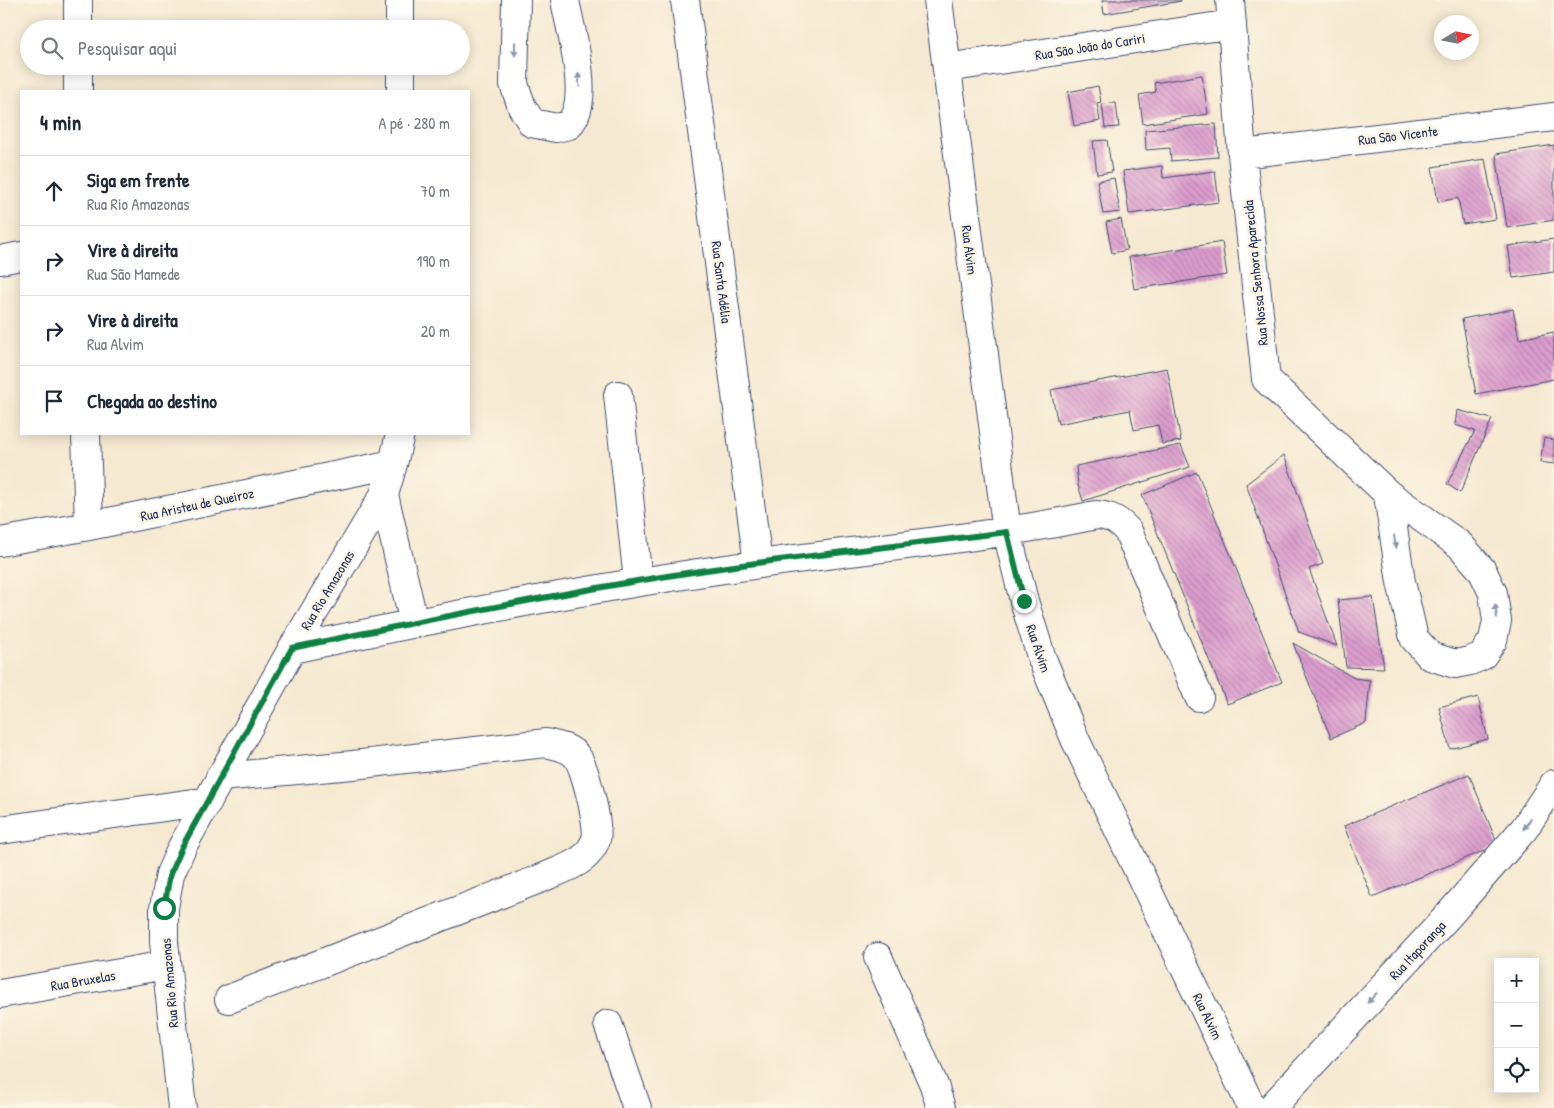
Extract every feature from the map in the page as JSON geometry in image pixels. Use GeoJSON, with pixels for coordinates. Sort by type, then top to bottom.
{"type":"FeatureCollection","features":[{"type":"Feature","properties":{"kind":"street"},"geometry":{"type":"LineString","coordinates":[[78,0],[78,20]]}},
{"type":"Feature","properties":{"kind":"street"},"geometry":{"type":"LineString","coordinates":[[400,0],[400,20]]}},
{"type":"Feature","properties":{"kind":"street"},"geometry":{"type":"LineString","coordinates":[[516,0],[514,84],[522,107],[532,122],[556,128],[569,125],[576,114],[580,88],[565,0]]}},
{"type":"Feature","properties":{"kind":"street","name":"Rua Santa Adélia"},"geometry":{"type":"LineString","coordinates":[[685,0],[758,564]]}},
{"type":"Feature","properties":{"kind":"street","name":"Rua Alvim"},"geometry":{"type":"LineString","coordinates":[[938,0],[1007,532],[1024,601],[1041,656],[1075,739],[1252,1108]]}},
{"type":"Feature","properties":{"kind":"street","name":"Rua São João do Cariri"},"geometry":{"type":"LineString","coordinates":[[947,68],[1232,12]]}},
{"type":"Feature","properties":{"kind":"street","name":"Rua Nossa Senhora Aparecida"},"geometry":{"type":"LineString","coordinates":[[1232,12],[1242,154],[1266,379],[1388,494],[1460,545],[1482,570],[1493,593],[1497,621],[1493,640],[1482,656],[1455,664],[1430,656],[1414,638],[1400,582],[1388,494]]}},
{"type":"Feature","properties":{"kind":"street"},"geometry":{"type":"LineString","coordinates":[[78,75],[78,90]]}},
{"type":"Feature","properties":{"kind":"street"},"geometry":{"type":"LineString","coordinates":[[400,75],[401,90]]}},
{"type":"Feature","properties":{"kind":"street","name":"Rua São Vicente"},"geometry":{"type":"LineString","coordinates":[[1242,154],[1554,117]]}},
{"type":"Feature","properties":{"kind":"street"},"geometry":{"type":"LineString","coordinates":[[0,260],[20,256]]}},
{"type":"Feature","properties":{"kind":"street"},"geometry":{"type":"LineString","coordinates":[[618,394],[638,581]]}},
{"type":"Feature","properties":{"kind":"street"},"geometry":{"type":"LineString","coordinates":[[86,435],[89,526]]}},
{"type":"Feature","properties":{"kind":"street","name":"Rua Rio Amazonas"},"geometry":{"type":"LineString","coordinates":[[182,1108],[164,942],[164,908],[170,874],[182,847],[292,648],[384,495],[400,435]]}},
{"type":"Feature","properties":{"kind":"street","name":"Rua Aristeu de Queiroz"},"geometry":{"type":"LineString","coordinates":[[0,542],[89,526],[393,464]]}},
{"type":"Feature","properties":{"kind":"street","name":"Rua Rio Amazonas"},"geometry":{"type":"LineString","coordinates":[[384,495],[414,623]]}},
{"type":"Feature","properties":{"kind":"street"},"geometry":{"type":"LineString","coordinates":[[292,648],[638,581],[1007,532],[1096,515],[1108,516],[1119,521],[1128,531],[1199,697]]}},
{"type":"Feature","properties":{"kind":"street"},"geometry":{"type":"LineString","coordinates":[[0,830],[214,789],[353,765],[546,743],[566,748],[577,757],[585,777],[596,820],[596,838],[588,854],[574,863],[542,878],[229,999]]}},
{"type":"Feature","properties":{"kind":"street","name":"Rua Itaporanga"},"geometry":{"type":"LineString","coordinates":[[1271,1108],[1453,910],[1524,829],[1554,784]]}},
{"type":"Feature","properties":{"kind":"street"},"geometry":{"type":"LineString","coordinates":[[878,957],[934,1085],[941,1108]]}},
{"type":"Feature","properties":{"kind":"street","name":"Rua Bruxelas"},"geometry":{"type":"LineString","coordinates":[[0,994],[166,965]]}},
{"type":"Feature","properties":{"kind":"street"},"geometry":{"type":"LineString","coordinates":[[608,1024],[637,1108]]}},
{"type":"Feature","properties":{"kind":"building"},"geometry":{"type":"Polygon","coordinates":[[[1102,0],[1181,0],[1181,1],[1104,14],[1102,0]]]}},
{"type":"Feature","properties":{"kind":"building"},"geometry":{"type":"Polygon","coordinates":[[[1202,75],[1208,114],[1143,124],[1139,95],[1156,92],[1154,83],[1202,75]]]}},
{"type":"Feature","properties":{"kind":"building"},"geometry":{"type":"Polygon","coordinates":[[[1098,86],[1101,102],[1097,103],[1100,121],[1074,126],[1068,92],[1098,86]]]}},
{"type":"Feature","properties":{"kind":"building"},"geometry":{"type":"Polygon","coordinates":[[[1116,103],[1119,127],[1105,128],[1102,104],[1116,103]]]}},
{"type":"Feature","properties":{"kind":"building"},"geometry":{"type":"Polygon","coordinates":[[[1216,124],[1218,157],[1171,161],[1170,148],[1146,150],[1145,130],[1216,124]]]}},
{"type":"Feature","properties":{"kind":"building"},"geometry":{"type":"Polygon","coordinates":[[[1107,140],[1112,172],[1097,174],[1093,141],[1107,140]]]}},
{"type":"Feature","properties":{"kind":"building"},"geometry":{"type":"Polygon","coordinates":[[[1554,145],[1554,220],[1507,228],[1496,154],[1554,145]]]}},
{"type":"Feature","properties":{"kind":"building"},"geometry":{"type":"Polygon","coordinates":[[[1485,159],[1496,219],[1463,224],[1458,198],[1438,202],[1432,167],[1485,159]]]}},
{"type":"Feature","properties":{"kind":"building"},"geometry":{"type":"Polygon","coordinates":[[[1162,166],[1163,178],[1215,171],[1219,202],[1129,214],[1123,171],[1162,166]]]}},
{"type":"Feature","properties":{"kind":"building"},"geometry":{"type":"Polygon","coordinates":[[[1114,178],[1120,212],[1103,214],[1097,181],[1114,178]]]}},
{"type":"Feature","properties":{"kind":"building"},"geometry":{"type":"Polygon","coordinates":[[[1121,219],[1127,250],[1112,253],[1106,222],[1121,219]]]}},
{"type":"Feature","properties":{"kind":"building"},"geometry":{"type":"Polygon","coordinates":[[[1554,239],[1554,272],[1513,278],[1508,246],[1554,239]]]}},
{"type":"Feature","properties":{"kind":"building"},"geometry":{"type":"Polygon","coordinates":[[[1222,242],[1227,275],[1134,289],[1129,257],[1222,242]]]}},
{"type":"Feature","properties":{"kind":"building"},"geometry":{"type":"Polygon","coordinates":[[[1513,309],[1519,339],[1554,332],[1554,379],[1476,394],[1462,319],[1513,309]]]}},
{"type":"Feature","properties":{"kind":"building"},"geometry":{"type":"Polygon","coordinates":[[[1167,368],[1181,441],[1162,444],[1158,425],[1134,430],[1130,410],[1058,424],[1051,390],[1167,368]]]}},
{"type":"Feature","properties":{"kind":"building"},"geometry":{"type":"Polygon","coordinates":[[[1457,410],[1492,419],[1460,493],[1447,484],[1475,431],[1455,425],[1457,410]]]}},
{"type":"Feature","properties":{"kind":"building"},"geometry":{"type":"Polygon","coordinates":[[[1544,438],[1554,440],[1554,464],[1540,462],[1544,438]]]}},
{"type":"Feature","properties":{"kind":"building"},"geometry":{"type":"Polygon","coordinates":[[[1181,445],[1190,467],[1083,501],[1078,485],[1076,466],[1181,445]]]}},
{"type":"Feature","properties":{"kind":"building"},"geometry":{"type":"Polygon","coordinates":[[[1284,455],[1323,564],[1309,569],[1337,646],[1299,632],[1246,484],[1284,455]]]}},
{"type":"Feature","properties":{"kind":"building"},"geometry":{"type":"Polygon","coordinates":[[[1197,472],[1282,682],[1227,704],[1142,495],[1197,472]]]}},
{"type":"Feature","properties":{"kind":"building"},"geometry":{"type":"Polygon","coordinates":[[[1373,597],[1384,668],[1346,667],[1338,600],[1373,597]]]}},
{"type":"Feature","properties":{"kind":"building"},"geometry":{"type":"Polygon","coordinates":[[[1293,643],[1354,678],[1370,680],[1366,723],[1331,738],[1293,643]]]}},
{"type":"Feature","properties":{"kind":"building"},"geometry":{"type":"Polygon","coordinates":[[[1478,697],[1488,739],[1450,749],[1439,707],[1478,697]]]}},
{"type":"Feature","properties":{"kind":"building"},"geometry":{"type":"Polygon","coordinates":[[[1469,774],[1498,845],[1372,897],[1344,826],[1469,774]]]}},
{"type":"Feature","properties":{"kind":"route"},"geometry":{"type":"LineString","coordinates":[[164,908],[170,874],[182,847],[292,648],[638,581],[1007,532],[1024,601]]}}]}
